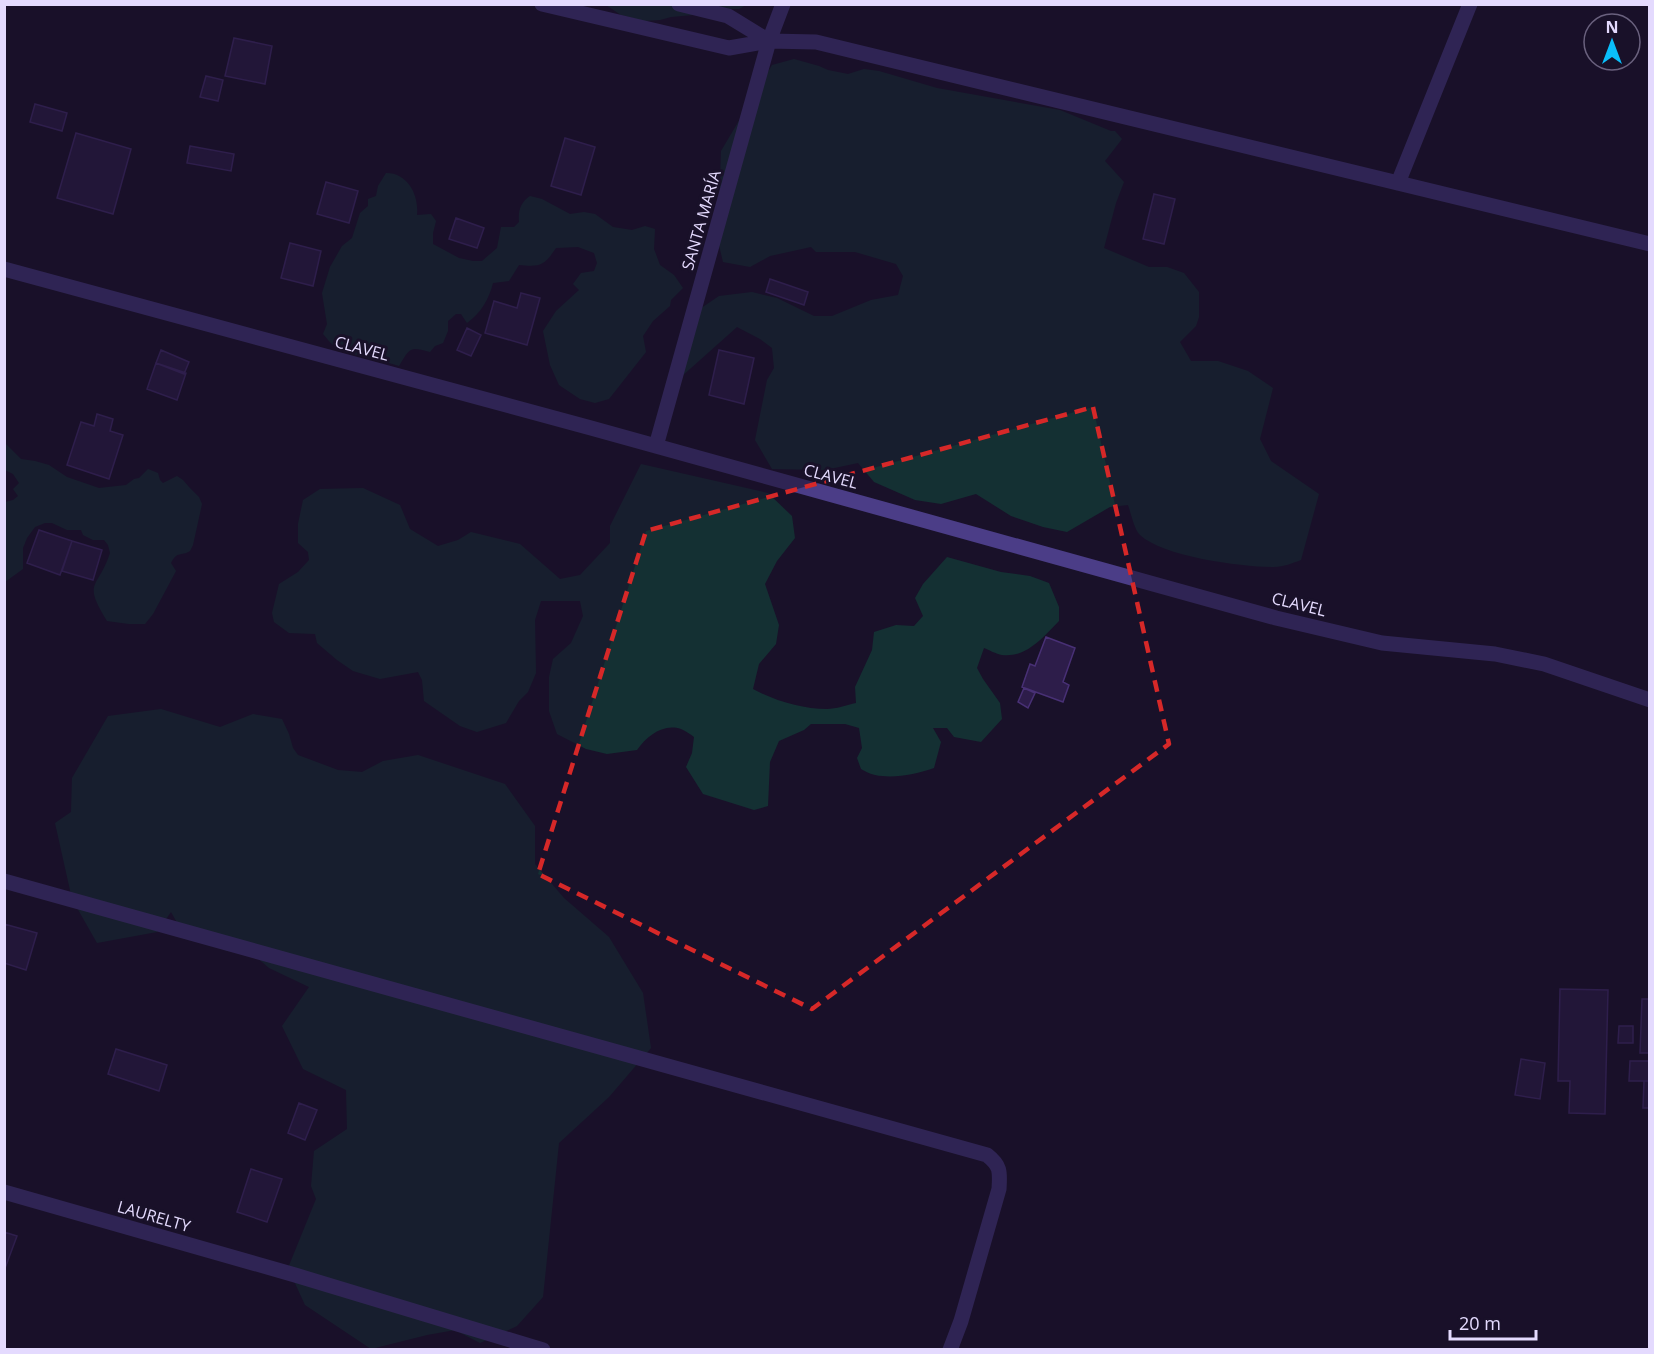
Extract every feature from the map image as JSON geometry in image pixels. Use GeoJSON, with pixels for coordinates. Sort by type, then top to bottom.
{"type":"FeatureCollection","features":[{"type":"Feature","properties":{"kind":"street"},"geometry":{"type":"LineString","coordinates":[[542,4],[729,48],[769,41],[816,42],[1650,244]]}},
{"type":"Feature","properties":{"kind":"street"},"geometry":{"type":"LineString","coordinates":[[679,4],[728,16],[769,41]]}},
{"type":"Feature","properties":{"kind":"street","name":"SANTA MARÍA"},"geometry":{"type":"LineString","coordinates":[[656,446],[769,41],[783,4]]}},
{"type":"Feature","properties":{"kind":"street"},"geometry":{"type":"LineString","coordinates":[[1398,183],[1470,4]]}},
{"type":"Feature","properties":{"kind":"street","name":"CLAVEL"},"geometry":{"type":"LineString","coordinates":[[4,269],[656,446],[1276,618],[1382,643],[1495,654],[1544,664],[1650,700]]}},
{"type":"Feature","properties":{"kind":"street"},"geometry":{"type":"LineString","coordinates":[[4,881],[987,1155],[995,1162],[1000,1172],[999,1189],[961,1321],[950,1350]]}},
{"type":"Feature","properties":{"kind":"street","name":"LAURELTY"},"geometry":{"type":"LineString","coordinates":[[4,1192],[295,1275],[543,1350]]}},
{"type":"Feature","properties":{"kind":"highlighted area"},"geometry":{"type":"Polygon","coordinates":[[[1093,407],[1169,744],[812,1009],[538,874],[646,531],[1093,407]]]}},
{"type":"Feature","properties":{"kind":"green space"},"geometry":{"type":"Polygon","coordinates":[[[606,5],[746,5],[739,9],[712,9],[693,15],[644,21],[621,15],[606,5]]]}},
{"type":"Feature","properties":{"kind":"green space"},"geometry":{"type":"Polygon","coordinates":[[[794,59],[848,74],[864,69],[879,71],[937,88],[1060,110],[1115,131],[1122,139],[1105,161],[1124,182],[1104,248],[1149,267],[1167,267],[1184,273],[1199,292],[1199,317],[1196,326],[1180,342],[1191,361],[1218,361],[1248,371],[1273,388],[1260,439],[1271,461],[1319,494],[1301,560],[1288,565],[1260,567],[1185,555],[1151,543],[1140,535],[1134,525],[1128,505],[1110,507],[1067,532],[1011,516],[976,494],[941,504],[915,500],[874,482],[858,463],[825,470],[772,469],[755,440],[767,380],[774,368],[772,348],[737,327],[681,377],[685,319],[719,296],[752,292],[777,298],[814,316],[832,316],[871,300],[898,295],[903,276],[896,264],[855,252],[816,252],[811,247],[770,256],[750,267],[723,262],[718,241],[721,151],[772,65],[794,59]]]}},
{"type":"Feature","properties":{"kind":"green space"},"geometry":{"type":"Polygon","coordinates":[[[386,173],[400,177],[410,186],[416,200],[417,215],[431,214],[436,221],[433,244],[459,258],[482,261],[497,248],[501,227],[514,227],[519,222],[521,207],[530,196],[542,199],[570,214],[584,212],[595,214],[613,227],[632,230],[645,226],[655,229],[654,249],[660,265],[674,275],[683,288],[671,300],[670,306],[653,321],[643,336],[646,352],[609,399],[595,403],[580,399],[559,385],[550,365],[543,331],[556,311],[579,290],[573,284],[581,273],[594,271],[597,263],[594,253],[578,247],[556,248],[541,264],[519,265],[509,281],[493,283],[487,300],[467,323],[461,314],[456,314],[448,321],[448,331],[443,343],[435,346],[430,352],[411,350],[399,366],[340,349],[323,334],[327,324],[322,293],[330,267],[342,246],[352,238],[360,213],[368,206],[368,199],[376,196],[378,186],[386,173]]]}},
{"type":"Feature","properties":{"kind":"green space"},"geometry":{"type":"Polygon","coordinates":[[[5,443],[21,459],[49,465],[67,477],[99,488],[126,485],[139,478],[148,469],[158,473],[163,483],[177,476],[199,497],[202,504],[193,545],[190,551],[177,555],[173,559],[171,563],[176,571],[153,614],[145,624],[107,621],[99,608],[94,591],[110,553],[108,545],[104,540],[93,540],[83,535],[81,530],[67,530],[52,523],[35,527],[23,548],[23,569],[5,582],[5,502],[18,496],[13,489],[19,483],[13,474],[5,470],[5,443]]]}},
{"type":"Feature","properties":{"kind":"green space"},"geometry":{"type":"Polygon","coordinates":[[[641,464],[768,493],[792,516],[795,538],[777,561],[765,584],[779,625],[776,644],[759,664],[753,689],[770,697],[818,709],[856,703],[855,687],[872,650],[874,632],[896,625],[914,626],[923,616],[915,598],[923,584],[947,557],[1001,572],[1030,576],[1049,583],[1059,607],[1059,621],[1041,640],[1019,653],[1002,655],[984,648],[977,668],[1000,703],[1002,719],[981,742],[954,737],[947,728],[933,728],[941,742],[934,768],[905,775],[882,776],[861,769],[857,758],[862,748],[859,728],[845,724],[811,724],[804,730],[779,741],[770,762],[768,806],[754,810],[703,794],[686,767],[692,753],[694,737],[681,729],[662,729],[646,740],[637,750],[607,754],[586,749],[557,734],[549,711],[549,677],[553,659],[571,643],[583,616],[580,601],[541,601],[535,620],[536,673],[528,692],[519,701],[506,723],[477,732],[460,726],[424,701],[422,680],[418,672],[380,679],[353,671],[317,643],[315,634],[289,633],[274,622],[272,613],[279,584],[298,572],[309,560],[308,552],[298,543],[298,524],[303,500],[320,489],[363,488],[400,505],[410,529],[438,546],[458,540],[471,532],[520,544],[560,579],[580,575],[610,543],[610,526],[641,464]]]}},
{"type":"Feature","properties":{"kind":"green space"},"geometry":{"type":"Polygon","coordinates":[[[161,709],[220,727],[253,714],[282,719],[298,755],[338,770],[362,772],[383,761],[418,755],[505,784],[535,826],[535,864],[564,898],[609,937],[643,993],[651,1048],[609,1097],[559,1143],[543,1297],[517,1326],[480,1343],[455,1330],[371,1349],[305,1305],[288,1268],[316,1199],[311,1186],[314,1151],[347,1129],[346,1090],[303,1069],[282,1026],[309,987],[269,968],[250,952],[227,951],[184,935],[171,912],[157,932],[97,943],[72,899],[55,823],[71,812],[72,778],[108,716],[161,709]]]}},
{"type":"Feature","properties":{"kind":"building"},"geometry":{"type":"Polygon","coordinates":[[[234,38],[272,46],[265,84],[225,76],[234,38]]]}},
{"type":"Feature","properties":{"kind":"building"},"geometry":{"type":"Polygon","coordinates":[[[206,76],[223,80],[218,101],[200,97],[206,76]]]}},
{"type":"Feature","properties":{"kind":"building"},"geometry":{"type":"Polygon","coordinates":[[[35,104],[67,113],[62,131],[30,122],[35,104]]]}},
{"type":"Feature","properties":{"kind":"building"},"geometry":{"type":"Polygon","coordinates":[[[76,133],[131,149],[113,214],[57,198],[76,133]]]}},
{"type":"Feature","properties":{"kind":"building"},"geometry":{"type":"Polygon","coordinates":[[[565,138],[595,147],[581,195],[551,186],[565,138]]]}},
{"type":"Feature","properties":{"kind":"building"},"geometry":{"type":"Polygon","coordinates":[[[190,146],[234,154],[231,171],[187,163],[190,146]]]}},
{"type":"Feature","properties":{"kind":"building"},"geometry":{"type":"Polygon","coordinates":[[[326,182],[358,191],[349,223],[317,214],[326,182]]]}},
{"type":"Feature","properties":{"kind":"building"},"geometry":{"type":"Polygon","coordinates":[[[1154,194],[1175,199],[1164,244],[1143,239],[1154,194]]]}},
{"type":"Feature","properties":{"kind":"building"},"geometry":{"type":"Polygon","coordinates":[[[456,218],[484,228],[477,248],[449,239],[456,218]]]}},
{"type":"Feature","properties":{"kind":"building"},"geometry":{"type":"Polygon","coordinates":[[[290,243],[321,251],[313,286],[281,278],[290,243]]]}},
{"type":"Feature","properties":{"kind":"building"},"geometry":{"type":"Polygon","coordinates":[[[770,279],[808,292],[804,305],[766,292],[770,279]]]}},
{"type":"Feature","properties":{"kind":"building"},"geometry":{"type":"Polygon","coordinates":[[[521,293],[540,298],[527,345],[485,333],[494,301],[517,308],[521,293]]]}},
{"type":"Feature","properties":{"kind":"building"},"geometry":{"type":"Polygon","coordinates":[[[467,328],[481,335],[471,356],[457,350],[467,328]]]}},
{"type":"Feature","properties":{"kind":"building"},"geometry":{"type":"Polygon","coordinates":[[[161,350],[189,362],[184,374],[156,363],[161,350]]]}},
{"type":"Feature","properties":{"kind":"building"},"geometry":{"type":"Polygon","coordinates":[[[719,350],[754,358],[744,404],[709,395],[719,350]]]}},
{"type":"Feature","properties":{"kind":"building"},"geometry":{"type":"Polygon","coordinates":[[[156,363],[186,373],[177,400],[147,389],[156,363]]]}},
{"type":"Feature","properties":{"kind":"building"},"geometry":{"type":"Polygon","coordinates":[[[97,414],[113,419],[110,431],[123,435],[109,479],[67,465],[81,422],[94,426],[97,414]]]}},
{"type":"Feature","properties":{"kind":"building"},"geometry":{"type":"Polygon","coordinates":[[[39,530],[72,541],[60,575],[27,563],[39,530]]]}},
{"type":"Feature","properties":{"kind":"building"},"geometry":{"type":"Polygon","coordinates":[[[72,541],[102,550],[93,580],[62,571],[72,541]]]}},
{"type":"Feature","properties":{"kind":"building"},"geometry":{"type":"Polygon","coordinates":[[[1046,637],[1075,648],[1063,682],[1069,685],[1063,702],[1022,687],[1030,664],[1035,666],[1046,637]]]}},
{"type":"Feature","properties":{"kind":"building"},"geometry":{"type":"Polygon","coordinates":[[[1024,688],[1035,693],[1028,708],[1018,702],[1024,688]]]}},
{"type":"Feature","properties":{"kind":"building"},"geometry":{"type":"Polygon","coordinates":[[[4,924],[37,933],[26,970],[4,963],[4,924]]]}},
{"type":"Feature","properties":{"kind":"building"},"geometry":{"type":"Polygon","coordinates":[[[1560,989],[1608,990],[1605,1114],[1569,1113],[1570,1081],[1558,1081],[1560,989]]]}},
{"type":"Feature","properties":{"kind":"building"},"geometry":{"type":"Polygon","coordinates":[[[1642,999],[1650,999],[1650,1053],[1640,1053],[1642,999]]]}},
{"type":"Feature","properties":{"kind":"building"},"geometry":{"type":"Polygon","coordinates":[[[1619,1026],[1633,1026],[1633,1043],[1618,1043],[1619,1026]]]}},
{"type":"Feature","properties":{"kind":"building"},"geometry":{"type":"Polygon","coordinates":[[[116,1049],[167,1065],[159,1091],[108,1074],[116,1049]]]}},
{"type":"Feature","properties":{"kind":"building"},"geometry":{"type":"Polygon","coordinates":[[[1521,1059],[1545,1063],[1540,1099],[1515,1095],[1521,1059]]]}},
{"type":"Feature","properties":{"kind":"building"},"geometry":{"type":"Polygon","coordinates":[[[1630,1061],[1650,1061],[1650,1081],[1629,1081],[1630,1061]]]}},
{"type":"Feature","properties":{"kind":"building"},"geometry":{"type":"Polygon","coordinates":[[[1644,1081],[1650,1081],[1650,1108],[1643,1108],[1644,1081]]]}},
{"type":"Feature","properties":{"kind":"building"},"geometry":{"type":"Polygon","coordinates":[[[299,1103],[317,1110],[305,1140],[288,1133],[299,1103]]]}},
{"type":"Feature","properties":{"kind":"building"},"geometry":{"type":"Polygon","coordinates":[[[251,1169],[282,1179],[267,1222],[237,1212],[251,1169]]]}},
{"type":"Feature","properties":{"kind":"building"},"geometry":{"type":"Polygon","coordinates":[[[4,1232],[17,1236],[4,1271],[4,1232]]]}}]}
